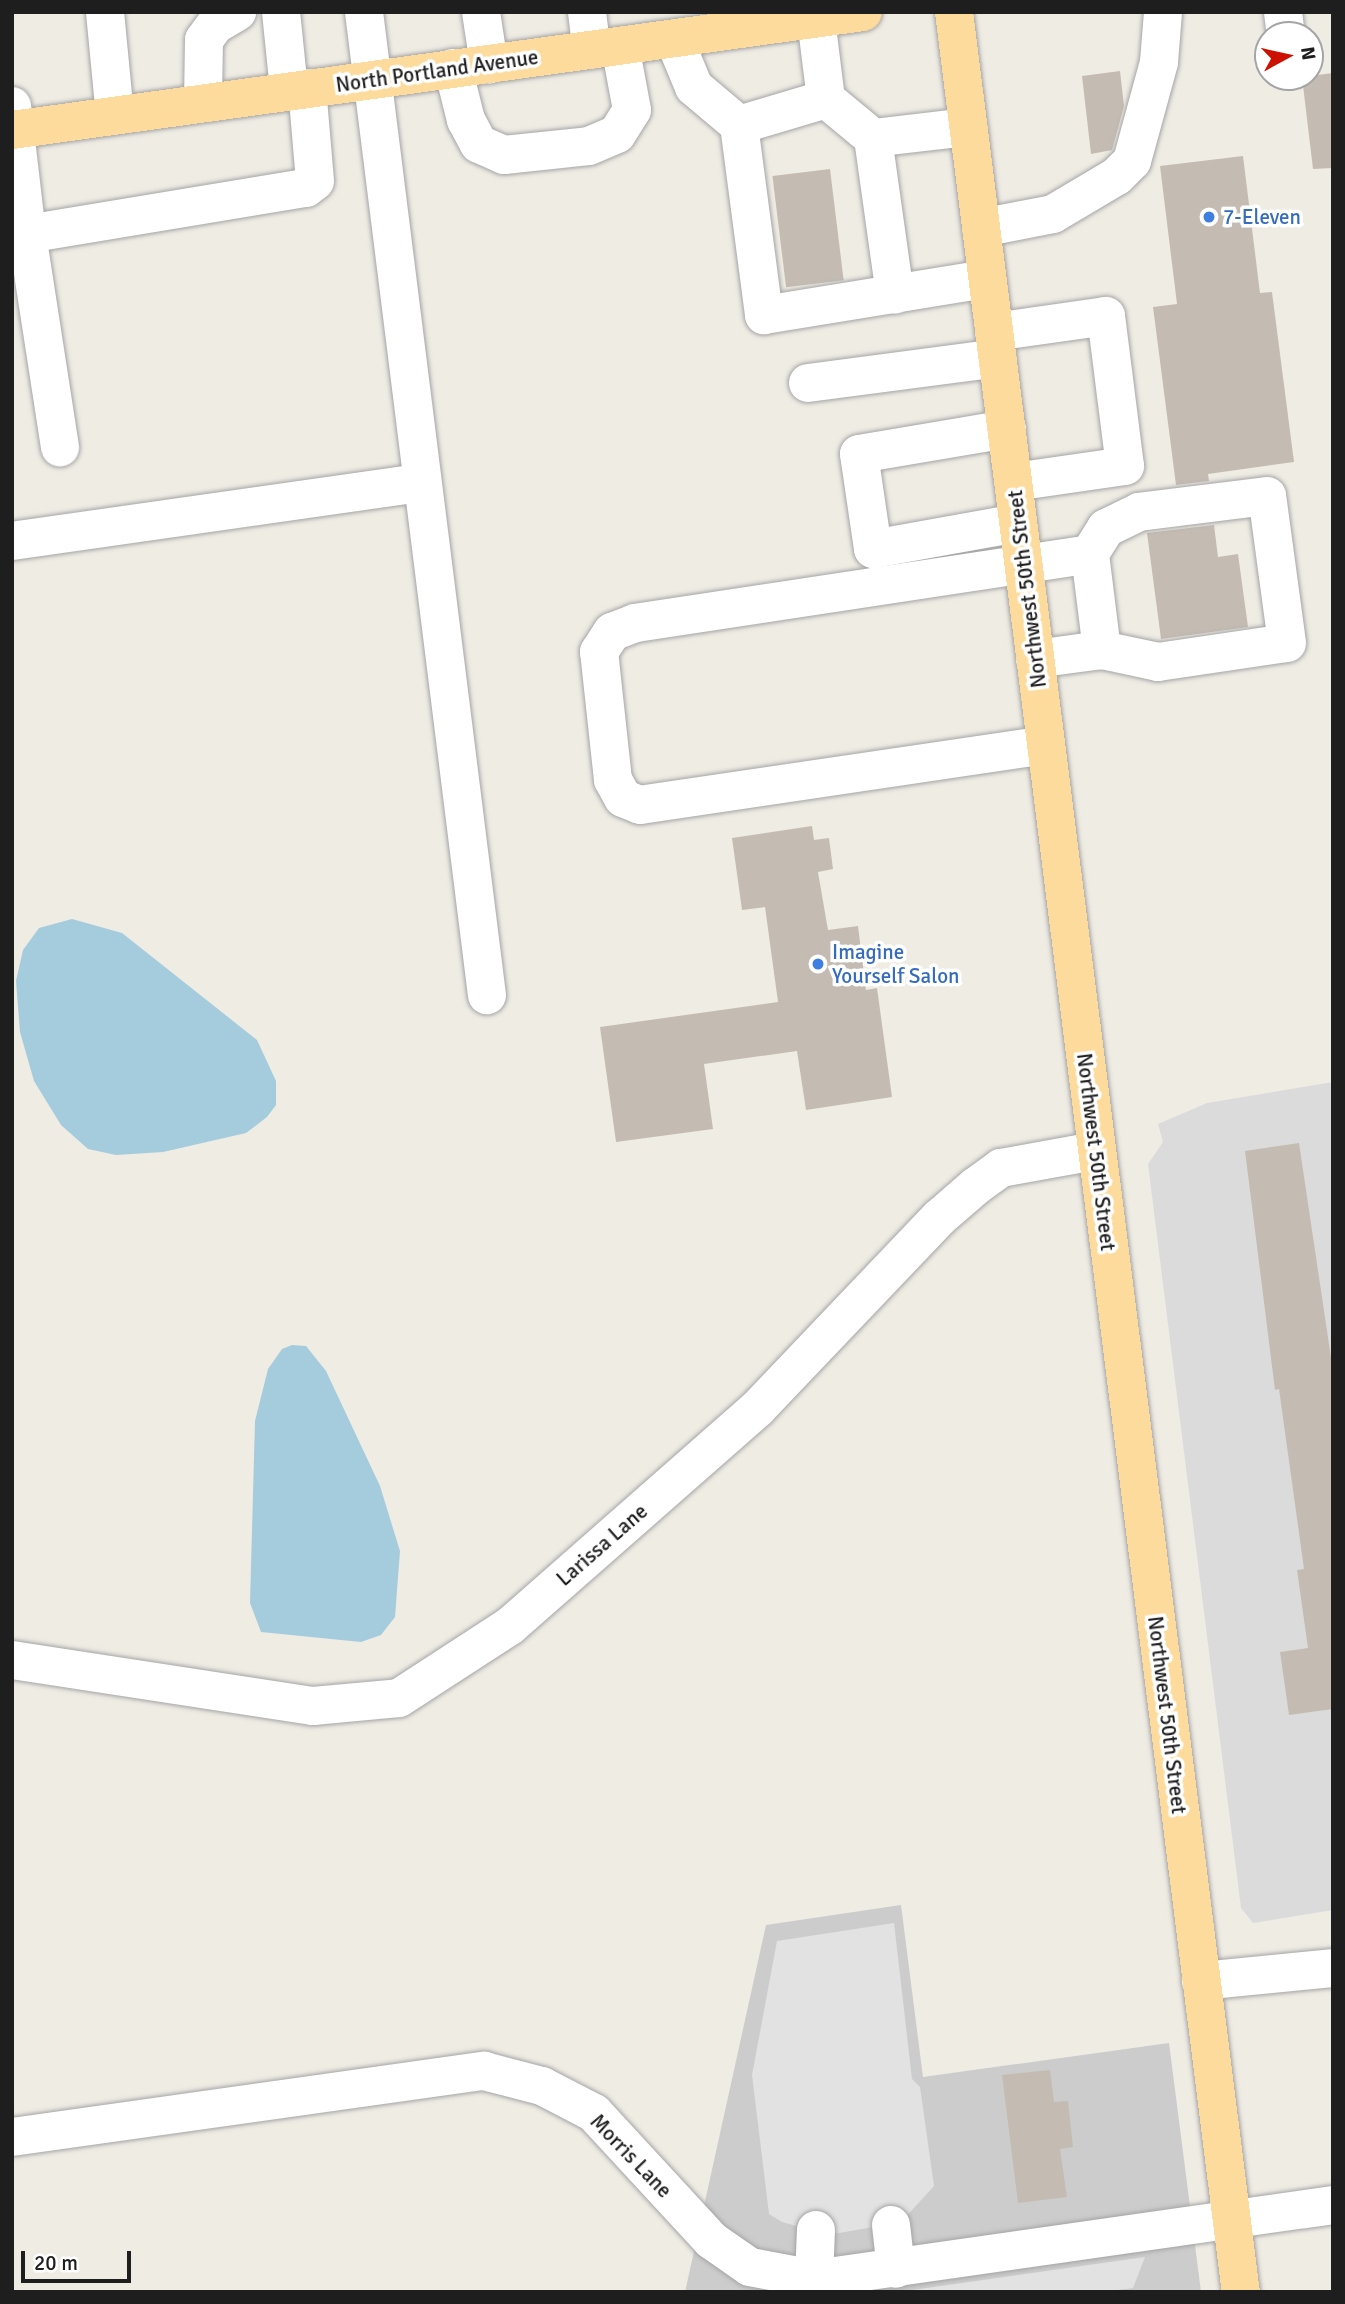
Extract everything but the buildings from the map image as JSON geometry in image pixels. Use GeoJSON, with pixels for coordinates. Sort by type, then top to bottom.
{"type":"FeatureCollection","features":[{"type":"Feature","properties":{"kind":"main road","name":"North Portland Avenue"},"geometry":{"type":"LineString","coordinates":[[13,122],[115,115],[606,48],[681,29],[863,12]]}},
{"type":"Feature","properties":{"kind":"main road","name":"Northwest 50th Street"},"geometry":{"type":"LineString","coordinates":[[954,12],[1095,1151],[1241,2292]]}},
{"type":"Feature","properties":{"kind":"street"},"geometry":{"type":"LineString","coordinates":[[105,12],[115,115]]}},
{"type":"Feature","properties":{"kind":"street"},"geometry":{"type":"LineString","coordinates":[[203,103],[204,40],[215,25],[237,12]]}},
{"type":"Feature","properties":{"kind":"street"},"geometry":{"type":"LineString","coordinates":[[27,234],[306,188],[315,181],[281,12]]}},
{"type":"Feature","properties":{"kind":"street"},"geometry":{"type":"LineString","coordinates":[[364,12],[375,79],[421,483],[488,995]]}},
{"type":"Feature","properties":{"kind":"street"},"geometry":{"type":"LineString","coordinates":[[481,12],[471,66],[466,120],[479,144],[504,155],[589,146],[617,134],[632,110],[606,48],[586,12]]}},
{"type":"Feature","properties":{"kind":"street"},"geometry":{"type":"LineString","coordinates":[[981,229],[1054,214],[1117,176],[1132,161],[1159,62],[1163,12]]}},
{"type":"Feature","properties":{"kind":"street"},"geometry":{"type":"LineString","coordinates":[[822,16],[826,99],[873,138],[895,294]]}},
{"type":"Feature","properties":{"kind":"street"},"geometry":{"type":"LineString","coordinates":[[681,29],[694,87],[739,125],[764,315],[988,279]]}},
{"type":"Feature","properties":{"kind":"street"},"geometry":{"type":"LineString","coordinates":[[739,125],[826,99]]}},
{"type":"Feature","properties":{"kind":"street"},"geometry":{"type":"LineString","coordinates":[[13,122],[27,234],[60,447]]}},
{"type":"Feature","properties":{"kind":"street"},"geometry":{"type":"LineString","coordinates":[[873,138],[968,127]]}},
{"type":"Feature","properties":{"kind":"street"},"geometry":{"type":"LineString","coordinates":[[808,383],[996,345],[1106,316],[1125,466],[1013,482]]}},
{"type":"Feature","properties":{"kind":"street"},"geometry":{"type":"LineString","coordinates":[[1007,429],[859,454],[873,548],[1018,523]]}},
{"type":"Feature","properties":{"kind":"street"},"geometry":{"type":"LineString","coordinates":[[12,541],[421,483]]}},
{"type":"Feature","properties":{"kind":"street"},"geometry":{"type":"LineString","coordinates":[[1035,659],[1102,650],[1158,662],[1287,643],[1268,496],[1139,512],[1106,528],[1090,554],[1102,650]]}},
{"type":"Feature","properties":{"kind":"street"},"geometry":{"type":"LineString","coordinates":[[1046,745],[640,805],[623,798],[613,780],[598,681],[599,652],[612,632],[635,623],[1090,554]]}},
{"type":"Feature","properties":{"kind":"street","name":"Larissa Lane"},"geometry":{"type":"LineString","coordinates":[[12,1660],[313,1706],[399,1698],[510,1626],[757,1409],[939,1218],[976,1186],[1001,1168],[1095,1151]]}},
{"type":"Feature","properties":{"kind":"street"},"geometry":{"type":"LineString","coordinates":[[1201,1981],[1333,1968]]}},
{"type":"Feature","properties":{"kind":"street","name":"Morris Lane"},"geometry":{"type":"LineString","coordinates":[[12,2137],[484,2071],[542,2086],[594,2113],[744,2280],[870,2278],[1333,2205]]}},
{"type":"Feature","properties":{"kind":"street"},"geometry":{"type":"LineString","coordinates":[[870,2278],[891,2225]]}},
{"type":"Feature","properties":{"kind":"street"},"geometry":{"type":"LineString","coordinates":[[814,2279],[816,2230]]}},
{"type":"Feature","properties":{"kind":"shaded area"},"geometry":{"type":"Polygon","coordinates":[[[1333,1082],[1333,1910],[1253,1923],[1241,1908],[1148,1164],[1163,1142],[1158,1124],[1207,1103],[1333,1082]]]}},
{"type":"Feature","properties":{"kind":"shaded area"},"geometry":{"type":"Polygon","coordinates":[[[901,1905],[923,2077],[1169,2043],[1201,2292],[685,2292],[766,1925],[901,1905]]]}},
{"type":"Feature","properties":{"kind":"shaded area"},"geometry":{"type":"Polygon","coordinates":[[[894,1923],[912,2079],[920,2087],[934,2186],[901,2222],[828,2235],[782,2222],[769,2214],[752,2075],[777,1941],[894,1923]]]}},
{"type":"Feature","properties":{"kind":"shaded area"},"geometry":{"type":"Polygon","coordinates":[[[1145,2257],[1133,2288],[1103,2292],[898,2292],[1145,2257]]]}},
{"type":"Feature","properties":{"kind":"water"},"geometry":{"type":"Polygon","coordinates":[[[72,919],[122,933],[257,1040],[276,1081],[276,1105],[267,1117],[246,1133],[163,1152],[116,1155],[88,1149],[61,1125],[34,1081],[20,1032],[16,981],[23,950],[39,928],[72,919]]]}},
{"type":"Feature","properties":{"kind":"water"},"geometry":{"type":"Polygon","coordinates":[[[292,1345],[306,1346],[326,1371],[380,1486],[400,1551],[395,1617],[381,1635],[361,1642],[261,1632],[250,1603],[255,1421],[268,1369],[282,1349],[292,1345]]]}},
{"type":"Feature","properties":{"kind":"place","name":"7-Eleven"},"geometry":{"type":"Point","coordinates":[1209,217]}},
{"type":"Feature","properties":{"kind":"place","name":"Imagine Yourself Salon"},"geometry":{"type":"Point","coordinates":[818,964]}}]}
